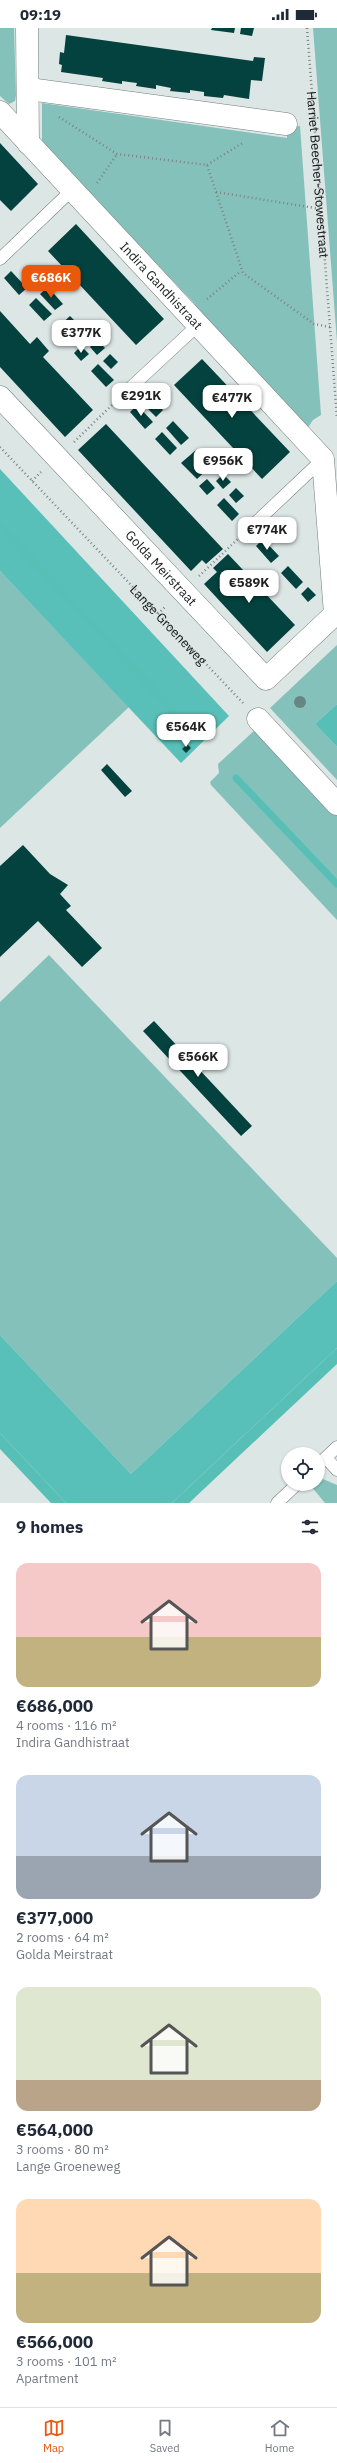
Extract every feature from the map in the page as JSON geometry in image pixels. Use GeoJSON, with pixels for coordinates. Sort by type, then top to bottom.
{"type":"FeatureCollection","features":[{"type":"Feature","properties":{"kind":"street"},"geometry":{"type":"LineString","coordinates":[[27,28],[29,89],[28,143]]}},
{"type":"Feature","properties":{"kind":"street"},"geometry":{"type":"LineString","coordinates":[[29,89],[281,124]]}},
{"type":"Feature","properties":{"kind":"street","name":"Indira Gandhistraat"},"geometry":{"type":"LineString","coordinates":[[0,112],[323,459]]}},
{"type":"Feature","properties":{"kind":"street","name":"Golda Meirstraat"},"geometry":{"type":"LineString","coordinates":[[0,397],[266,679],[335,614],[323,459]]}},
{"type":"Feature","properties":{"kind":"street"},"geometry":{"type":"LineString","coordinates":[[258,719],[337,804]]}},
{"type":"Feature","properties":{"kind":"lane"},"geometry":{"type":"LineString","coordinates":[[0,259],[79,196]]}},
{"type":"Feature","properties":{"kind":"lane"},"geometry":{"type":"LineString","coordinates":[[127,391],[193,320]]}},
{"type":"Feature","properties":{"kind":"lane"},"geometry":{"type":"LineString","coordinates":[[251,527],[323,459]]}},
{"type":"Feature","properties":{"kind":"lane"},"geometry":{"type":"LineString","coordinates":[[325,1458],[337,1447]]}},
{"type":"Feature","properties":{"kind":"lane"},"geometry":{"type":"LineString","coordinates":[[325,1463],[337,1470]]}},
{"type":"Feature","properties":{"kind":"lane"},"geometry":{"type":"LineString","coordinates":[[277,1503],[290,1491]]}},
{"type":"Feature","properties":{"kind":"path","name":"Harriet Beecher-Stowestraat"},"geometry":{"type":"LineString","coordinates":[[307,28],[337,418]]}},
{"type":"Feature","properties":{"kind":"path"},"geometry":{"type":"LineString","coordinates":[[57,116],[117,154],[207,165],[281,124]]}},
{"type":"Feature","properties":{"kind":"path"},"geometry":{"type":"LineString","coordinates":[[79,196],[117,154]]}},
{"type":"Feature","properties":{"kind":"path"},"geometry":{"type":"LineString","coordinates":[[207,165],[241,271],[314,324],[330,327]]}},
{"type":"Feature","properties":{"kind":"path"},"geometry":{"type":"LineString","coordinates":[[216,192],[321,210]]}},
{"type":"Feature","properties":{"kind":"path"},"geometry":{"type":"LineString","coordinates":[[193,320],[241,271]]}},
{"type":"Feature","properties":{"kind":"path"},"geometry":{"type":"LineString","coordinates":[[32,481],[127,391]]}},
{"type":"Feature","properties":{"kind":"path","name":"Lange Groeneweg"},"geometry":{"type":"LineString","coordinates":[[0,447],[258,719]]}},
{"type":"Feature","properties":{"kind":"path"},"geometry":{"type":"LineString","coordinates":[[158,614],[251,527]]}},
{"type":"Feature","properties":{"kind":"shaded area"},"geometry":{"type":"Polygon","coordinates":[[[0,28],[14,28],[16,95],[15,101],[9,104],[0,96],[0,28]]]}},
{"type":"Feature","properties":{"kind":"shaded area"},"geometry":{"type":"Polygon","coordinates":[[[313,28],[337,28],[337,342],[313,28]]]}},
{"type":"Feature","properties":{"kind":"shaded area"},"geometry":{"type":"Polygon","coordinates":[[[42,103],[287,138],[287,127],[300,126],[321,415],[313,420],[307,429],[196,311],[195,304],[42,143],[42,103]]]}},
{"type":"Feature","properties":{"kind":"shaded area"},"geometry":{"type":"Polygon","coordinates":[[[0,469],[229,716],[181,763],[0,571],[0,469]]]}},
{"type":"Feature","properties":{"kind":"shaded area"},"geometry":{"type":"Polygon","coordinates":[[[0,571],[129,707],[0,828],[0,571]]]}},
{"type":"Feature","properties":{"kind":"shaded area"},"geometry":{"type":"Polygon","coordinates":[[[337,645],[337,704],[315,724],[337,747],[337,780],[270,708],[337,645]]]}},
{"type":"Feature","properties":{"kind":"shaded area"},"geometry":{"type":"Polygon","coordinates":[[[337,704],[337,747],[315,724],[337,704]]]}},
{"type":"Feature","properties":{"kind":"shaded area"},"geometry":{"type":"Polygon","coordinates":[[[257,728],[337,813],[337,920],[211,785],[210,782],[219,773],[218,764],[257,728]]]}},
{"type":"Feature","properties":{"kind":"shaded area"},"geometry":{"type":"Polygon","coordinates":[[[49,955],[337,1258],[337,1281],[131,1474],[0,1335],[0,1002],[49,955]]]}},
{"type":"Feature","properties":{"kind":"shaded area"},"geometry":{"type":"Polygon","coordinates":[[[337,1281],[337,1348],[172,1503],[66,1503],[0,1433],[0,1335],[131,1474],[337,1281]]]}},
{"type":"Feature","properties":{"kind":"shaded area"},"geometry":{"type":"Polygon","coordinates":[[[337,1348],[337,1364],[189,1503],[172,1503],[337,1348]]]}},
{"type":"Feature","properties":{"kind":"shaded area"},"geometry":{"type":"Polygon","coordinates":[[[0,1433],[66,1503],[51,1503],[0,1449],[0,1433]]]}},
{"type":"Feature","properties":{"kind":"shaded area"},"geometry":{"type":"Polygon","coordinates":[[[325,1480],[337,1485],[337,1503],[325,1503],[315,1491],[325,1491],[325,1480]]]}},
{"type":"Feature","properties":{"kind":"building"},"geometry":{"type":"Polygon","coordinates":[[[212,28],[235,28],[234,33],[211,30],[212,28]]]}},
{"type":"Feature","properties":{"kind":"building"},"geometry":{"type":"Polygon","coordinates":[[[241,28],[254,28],[252,36],[240,34],[241,28]]]}},
{"type":"Feature","properties":{"kind":"building"},"geometry":{"type":"Polygon","coordinates":[[[66,35],[253,61],[254,57],[265,58],[262,81],[251,80],[249,99],[224,95],[223,98],[204,96],[204,92],[190,90],[190,93],[170,91],[171,88],[156,85],[156,89],[136,86],[137,83],[122,81],[122,84],[102,81],[103,78],[61,72],[62,65],[59,64],[60,52],[64,53],[66,35]]]}},
{"type":"Feature","properties":{"kind":"building"},"geometry":{"type":"Polygon","coordinates":[[[0,143],[38,184],[11,211],[0,200],[0,143]]]}},
{"type":"Feature","properties":{"kind":"building"},"geometry":{"type":"Polygon","coordinates":[[[76,224],[164,319],[136,345],[48,251],[76,224]]]}},
{"type":"Feature","properties":{"kind":"building"},"geometry":{"type":"Polygon","coordinates":[[[30,268],[38,277],[30,284],[23,275],[30,268]]]}},
{"type":"Feature","properties":{"kind":"building"},"geometry":{"type":"Polygon","coordinates":[[[11,271],[27,288],[19,295],[4,278],[11,271]]]}},
{"type":"Feature","properties":{"kind":"building"},"geometry":{"type":"Polygon","coordinates":[[[48,287],[63,304],[55,310],[40,294],[48,287]]]}},
{"type":"Feature","properties":{"kind":"building"},"geometry":{"type":"Polygon","coordinates":[[[36,298],[52,314],[44,321],[29,305],[36,298]]]}},
{"type":"Feature","properties":{"kind":"building"},"geometry":{"type":"Polygon","coordinates":[[[0,311],[30,344],[37,337],[49,351],[43,357],[93,410],[65,437],[0,367],[0,311]]]}},
{"type":"Feature","properties":{"kind":"building"},"geometry":{"type":"Polygon","coordinates":[[[70,316],[86,332],[71,346],[56,329],[70,316]]]}},
{"type":"Feature","properties":{"kind":"building"},"geometry":{"type":"Polygon","coordinates":[[[97,340],[105,348],[97,355],[90,347],[97,340]]]}},
{"type":"Feature","properties":{"kind":"building"},"geometry":{"type":"Polygon","coordinates":[[[81,346],[89,354],[81,361],[74,353],[81,346]]]}},
{"type":"Feature","properties":{"kind":"building"},"geometry":{"type":"Polygon","coordinates":[[[110,354],[118,362],[111,369],[103,361],[110,354]]]}},
{"type":"Feature","properties":{"kind":"building"},"geometry":{"type":"Polygon","coordinates":[[[202,359],[290,452],[262,479],[174,385],[202,359]]]}},
{"type":"Feature","properties":{"kind":"building"},"geometry":{"type":"Polygon","coordinates":[[[98,364],[114,380],[106,387],[91,371],[98,364]]]}},
{"type":"Feature","properties":{"kind":"building"},"geometry":{"type":"Polygon","coordinates":[[[156,402],[163,410],[156,417],[148,409],[156,402]]]}},
{"type":"Feature","properties":{"kind":"building"},"geometry":{"type":"Polygon","coordinates":[[[137,405],[153,422],[145,429],[130,412],[137,405]]]}},
{"type":"Feature","properties":{"kind":"building"},"geometry":{"type":"Polygon","coordinates":[[[173,421],[189,438],[181,445],[166,428],[173,421]]]}},
{"type":"Feature","properties":{"kind":"building"},"geometry":{"type":"Polygon","coordinates":[[[106,424],[223,549],[206,564],[202,560],[191,571],[78,450],[106,424]]]}},
{"type":"Feature","properties":{"kind":"building"},"geometry":{"type":"Polygon","coordinates":[[[162,432],[177,448],[170,455],[155,439],[162,432]]]}},
{"type":"Feature","properties":{"kind":"building"},"geometry":{"type":"Polygon","coordinates":[[[196,450],[211,466],[197,479],[181,463],[196,450]]]}},
{"type":"Feature","properties":{"kind":"building"},"geometry":{"type":"Polygon","coordinates":[[[223,474],[231,482],[223,489],[216,481],[223,474]]]}},
{"type":"Feature","properties":{"kind":"building"},"geometry":{"type":"Polygon","coordinates":[[[207,479],[215,488],[207,495],[199,486],[207,479]]]}},
{"type":"Feature","properties":{"kind":"building"},"geometry":{"type":"Polygon","coordinates":[[[236,488],[244,496],[236,503],[229,495],[236,488]]]}},
{"type":"Feature","properties":{"kind":"building"},"geometry":{"type":"Polygon","coordinates":[[[224,498],[239,514],[232,521],[217,505],[224,498]]]}},
{"type":"Feature","properties":{"kind":"building"},"geometry":{"type":"Polygon","coordinates":[[[263,539],[279,556],[271,563],[256,546],[263,539]]]}},
{"type":"Feature","properties":{"kind":"building"},"geometry":{"type":"Polygon","coordinates":[[[228,554],[295,625],[267,652],[204,584],[217,572],[213,568],[228,554]]]}},
{"type":"Feature","properties":{"kind":"building"},"geometry":{"type":"Polygon","coordinates":[[[288,566],[303,582],[296,589],[281,573],[288,566]]]}},
{"type":"Feature","properties":{"kind":"building"},"geometry":{"type":"Polygon","coordinates":[[[308,587],[316,595],[308,602],[301,594],[308,587]]]}},
{"type":"Feature","properties":{"kind":"building"},"geometry":{"type":"Polygon","coordinates":[[[187,744],[191,748],[186,753],[182,749],[187,744]]]}},
{"type":"Feature","properties":{"kind":"building"},"geometry":{"type":"Polygon","coordinates":[[[107,764],[132,791],[125,797],[101,770],[107,764]]]}},
{"type":"Feature","properties":{"kind":"building"},"geometry":{"type":"Polygon","coordinates":[[[23,845],[50,874],[68,885],[60,894],[71,906],[66,910],[102,948],[82,967],[38,921],[0,957],[0,866],[23,845]]]}},
{"type":"Feature","properties":{"kind":"building"},"geometry":{"type":"Polygon","coordinates":[[[154,1021],[252,1126],[241,1136],[143,1031],[154,1021]]]}},
{"type":"Feature","properties":{"kind":"waterway"},"geometry":{"type":"LineString","coordinates":[[0,526],[178,716]]}},
{"type":"Feature","properties":{"kind":"waterway"},"geometry":{"type":"LineString","coordinates":[[236,778],[337,884]]}}]}
